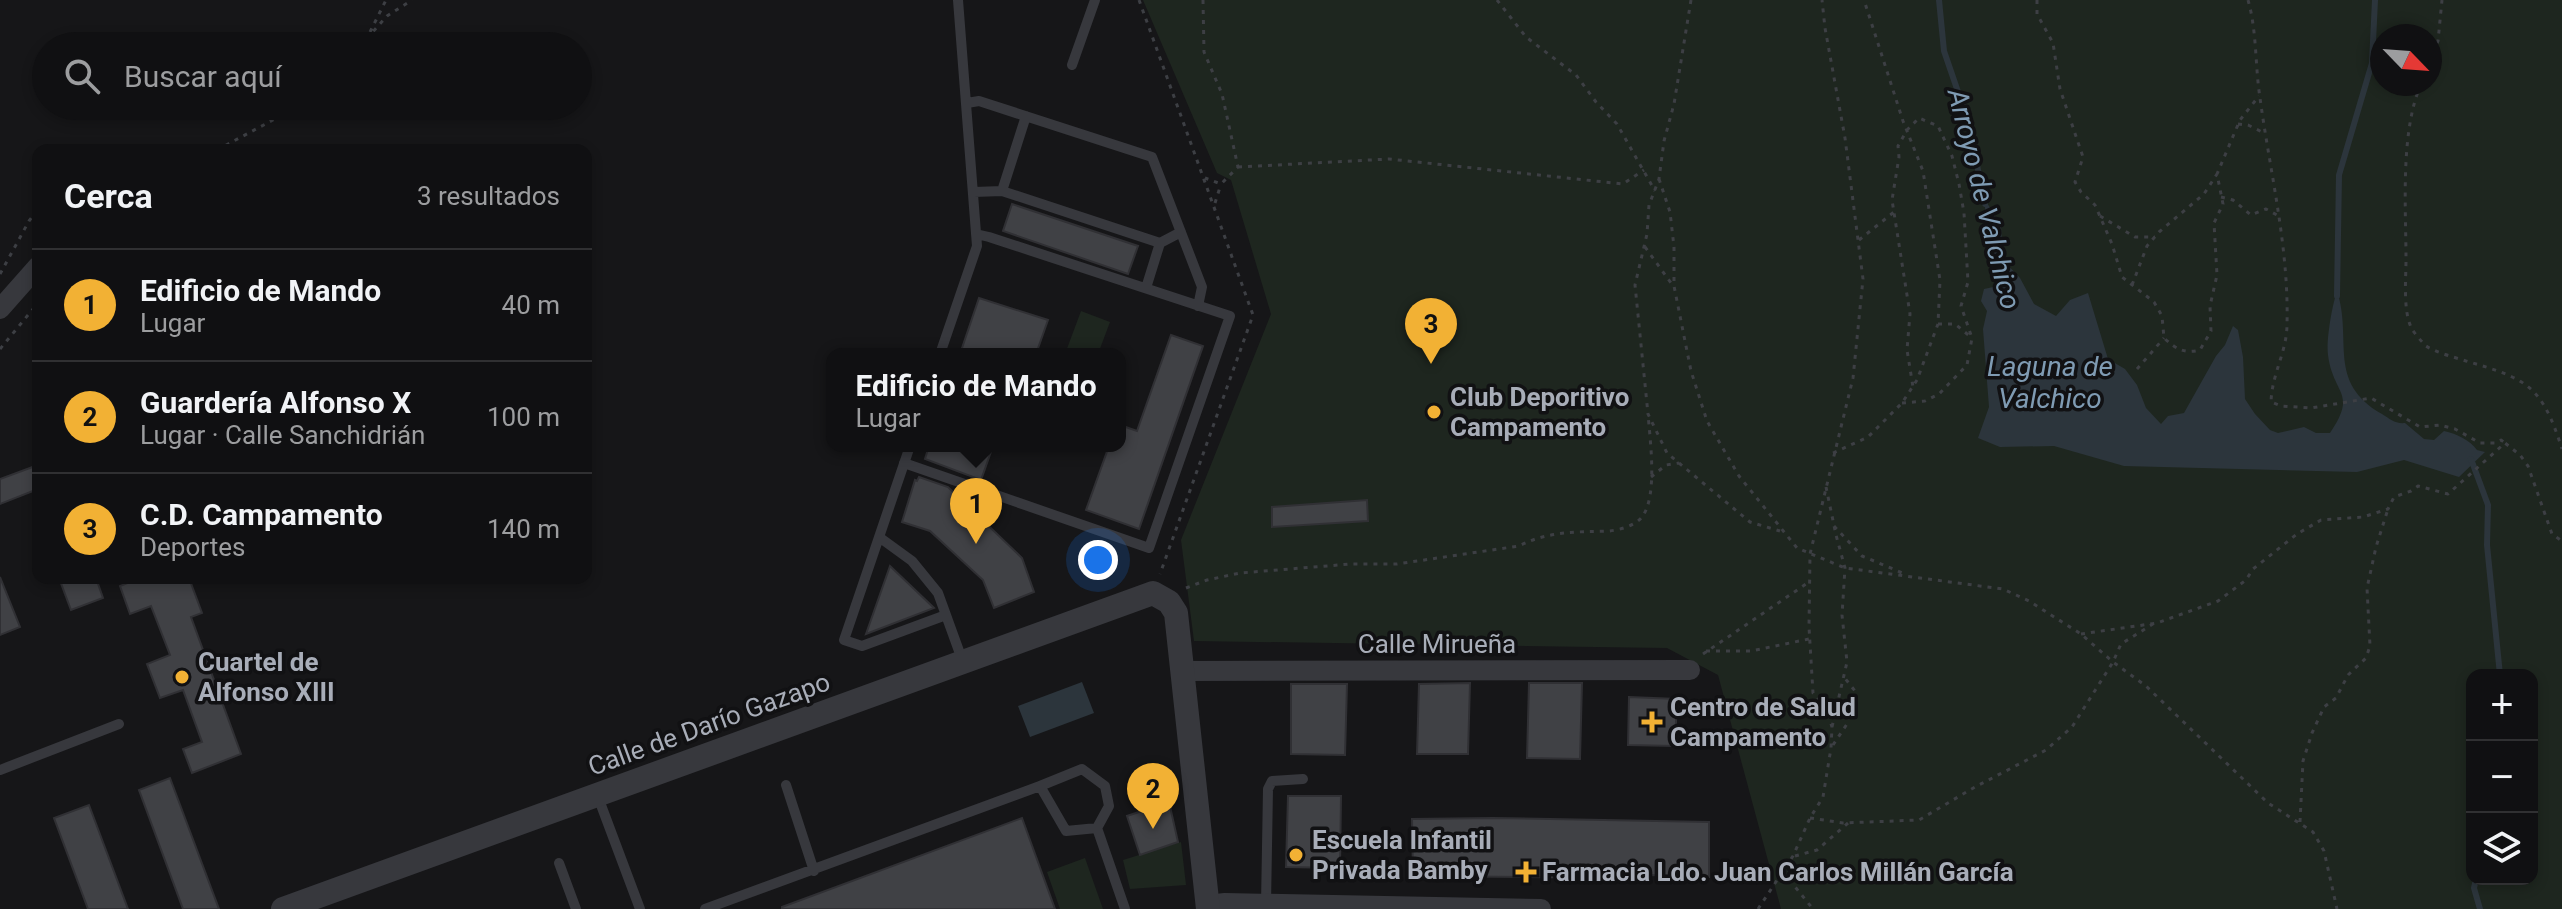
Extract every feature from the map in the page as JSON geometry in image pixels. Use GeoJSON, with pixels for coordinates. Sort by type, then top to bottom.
{"type":"FeatureCollection","features":[{"type":"Feature","properties":{"kind":"street"},"geometry":{"type":"LineString","coordinates":[[0,309],[32,273]]}},
{"type":"Feature","properties":{"kind":"street","name":"Calle de Darío Gazapo"},"geometry":{"type":"LineString","coordinates":[[286,909],[1153,593],[1169,602],[1176,613],[1183,671]]}},
{"type":"Feature","properties":{"kind":"street","name":"Calle Mirueña"},"geometry":{"type":"LineString","coordinates":[[1183,671],[1690,670]]}},
{"type":"Feature","properties":{"kind":"street"},"geometry":{"type":"LineString","coordinates":[[1183,671],[1208,907],[1266,904],[1541,909]]}},
{"type":"Feature","properties":{"kind":"lane"},"geometry":{"type":"LineString","coordinates":[[942,348],[977,246],[958,0]]}},
{"type":"Feature","properties":{"kind":"lane"},"geometry":{"type":"LineString","coordinates":[[1072,65],[1095,0]]}},
{"type":"Feature","properties":{"kind":"lane"},"geometry":{"type":"LineString","coordinates":[[967,103],[979,101],[1152,157],[1202,287],[1198,306]]}},
{"type":"Feature","properties":{"kind":"lane"},"geometry":{"type":"LineString","coordinates":[[1002,191],[1026,116]]}},
{"type":"Feature","properties":{"kind":"lane"},"geometry":{"type":"LineString","coordinates":[[974,192],[1002,191],[1160,243]]}},
{"type":"Feature","properties":{"kind":"lane"},"geometry":{"type":"LineString","coordinates":[[1146,288],[1160,243],[1181,232]]}},
{"type":"Feature","properties":{"kind":"lane"},"geometry":{"type":"LineString","coordinates":[[904,463],[1149,548],[1230,316],[976,234]]}},
{"type":"Feature","properties":{"kind":"lane"},"geometry":{"type":"LineString","coordinates":[[908,452],[844,640],[862,646],[946,615]]}},
{"type":"Feature","properties":{"kind":"lane"},"geometry":{"type":"LineString","coordinates":[[879,537],[912,561],[938,593],[963,662]]}},
{"type":"Feature","properties":{"kind":"lane"},"geometry":{"type":"LineString","coordinates":[[0,770],[119,724]]}},
{"type":"Feature","properties":{"kind":"lane"},"geometry":{"type":"LineString","coordinates":[[705,909],[1082,769],[1105,786],[1109,806],[1097,828],[1125,909]]}},
{"type":"Feature","properties":{"kind":"lane"},"geometry":{"type":"LineString","coordinates":[[1266,904],[1268,789],[1272,781],[1303,779]]}},
{"type":"Feature","properties":{"kind":"lane"},"geometry":{"type":"LineString","coordinates":[[786,785],[814,871]]}},
{"type":"Feature","properties":{"kind":"lane"},"geometry":{"type":"LineString","coordinates":[[1040,786],[1066,831],[1097,828]]}},
{"type":"Feature","properties":{"kind":"lane"},"geometry":{"type":"LineString","coordinates":[[597,795],[640,909]]}},
{"type":"Feature","properties":{"kind":"lane"},"geometry":{"type":"LineString","coordinates":[[559,863],[576,909]]}},
{"type":"Feature","properties":{"kind":"path"},"geometry":{"type":"LineString","coordinates":[[371,32],[386,0]]}},
{"type":"Feature","properties":{"kind":"path"},"geometry":{"type":"LineString","coordinates":[[373,32],[387,16],[412,0]]}},
{"type":"Feature","properties":{"kind":"path"},"geometry":{"type":"LineString","coordinates":[[1203,0],[1204,52],[1222,94],[1238,167]]}},
{"type":"Feature","properties":{"kind":"path"},"geometry":{"type":"LineString","coordinates":[[1497,0],[1526,37],[1576,75],[1617,124],[1655,191]]}},
{"type":"Feature","properties":{"kind":"path"},"geometry":{"type":"LineString","coordinates":[[1691,0],[1674,104],[1664,141],[1659,179],[1649,205],[1635,285],[1648,414],[1667,453],[1750,522],[1783,532]]}},
{"type":"Feature","properties":{"kind":"path"},"geometry":{"type":"LineString","coordinates":[[1822,0],[1863,279],[1853,378],[1810,554],[1813,693],[1826,707],[1832,727]]}},
{"type":"Feature","properties":{"kind":"path"},"geometry":{"type":"LineString","coordinates":[[1833,453],[1868,437],[1902,403],[1930,351],[1938,324],[1940,280],[1923,171],[1864,0]]}},
{"type":"Feature","properties":{"kind":"path"},"geometry":{"type":"LineString","coordinates":[[2037,0],[2037,14],[2053,43],[2060,89],[2083,157],[2075,182],[2095,205],[2122,277],[2154,302],[2162,316],[2164,338],[2187,353],[2200,350],[2211,331],[2210,306],[2217,275],[2214,223],[2223,204],[2217,174]]}},
{"type":"Feature","properties":{"kind":"path"},"geometry":{"type":"LineString","coordinates":[[2248,0],[2284,263],[2288,326],[2284,352],[2272,381],[2271,402],[2281,406],[2311,408],[2371,398],[2420,427],[2440,425],[2455,429],[2480,443],[2501,440],[2528,466],[2552,534],[2562,541]]}},
{"type":"Feature","properties":{"kind":"path"},"geometry":{"type":"LineString","coordinates":[[2440,24],[2442,0]]}},
{"type":"Feature","properties":{"kind":"path"},"geometry":{"type":"LineString","coordinates":[[2132,285],[2147,246],[2204,194],[2217,174],[2238,124],[2259,96]]}},
{"type":"Feature","properties":{"kind":"path"},"geometry":{"type":"LineString","coordinates":[[2416,96],[2405,165],[2406,293],[2411,327],[2426,346],[2513,375],[2536,391],[2553,420],[2562,449]]}},
{"type":"Feature","properties":{"kind":"path"},"geometry":{"type":"LineString","coordinates":[[1902,403],[1925,401],[1939,394],[1967,365],[1972,338],[1961,306],[1968,282],[1964,213],[1952,156],[1938,126],[1919,118],[1898,146],[1892,200],[1910,314],[1907,350],[1913,387]]}},
{"type":"Feature","properties":{"kind":"path"},"geometry":{"type":"LineString","coordinates":[[228,144],[273,120]]}},
{"type":"Feature","properties":{"kind":"path"},"geometry":{"type":"LineString","coordinates":[[2238,124],[2248,125],[2265,134]]}},
{"type":"Feature","properties":{"kind":"path"},"geometry":{"type":"LineString","coordinates":[[1214,206],[1221,184],[1238,167],[1389,159],[1623,184],[1644,170]]}},
{"type":"Feature","properties":{"kind":"path"},"geometry":{"type":"LineString","coordinates":[[1205,178],[1221,184]]}},
{"type":"Feature","properties":{"kind":"path"},"geometry":{"type":"LineString","coordinates":[[1659,179],[1670,212],[1674,247],[1672,277],[1691,371],[1707,421],[1739,476],[1797,548],[1845,568],[2003,589],[2029,601],[2081,634],[2146,686],[2268,803],[2313,832],[2324,851],[2337,909]]}},
{"type":"Feature","properties":{"kind":"path"},"geometry":{"type":"LineString","coordinates":[[2221,197],[2233,200],[2251,215],[2266,209],[2277,215]]}},
{"type":"Feature","properties":{"kind":"path"},"geometry":{"type":"LineString","coordinates":[[1859,240],[1894,212]]}},
{"type":"Feature","properties":{"kind":"path"},"geometry":{"type":"LineString","coordinates":[[2100,216],[2135,237],[2155,237]]}},
{"type":"Feature","properties":{"kind":"path"},"geometry":{"type":"LineString","coordinates":[[0,274],[32,217]]}},
{"type":"Feature","properties":{"kind":"path"},"geometry":{"type":"LineString","coordinates":[[1644,246],[1674,286]]}},
{"type":"Feature","properties":{"kind":"path"},"geometry":{"type":"LineString","coordinates":[[0,349],[32,310]]}},
{"type":"Feature","properties":{"kind":"path"},"geometry":{"type":"LineString","coordinates":[[1938,324],[1955,324],[1972,338]]}},
{"type":"Feature","properties":{"kind":"path"},"geometry":{"type":"LineString","coordinates":[[2137,369],[2164,338]]}},
{"type":"Feature","properties":{"kind":"path"},"geometry":{"type":"LineString","coordinates":[[2300,822],[2303,761],[2312,733],[2324,707],[2336,698],[2348,675],[2366,658],[2370,646],[2367,588],[2376,547],[2394,497],[2418,486],[2448,494],[2505,443]]}},
{"type":"Feature","properties":{"kind":"path"},"geometry":{"type":"LineString","coordinates":[[1650,478],[1666,465],[1679,463]]}},
{"type":"Feature","properties":{"kind":"path"},"geometry":{"type":"LineString","coordinates":[[1758,909],[1793,856],[1823,797],[1832,727],[1847,662],[1842,615],[1845,568],[1826,485]]}},
{"type":"Feature","properties":{"kind":"path"},"geometry":{"type":"LineString","coordinates":[[1810,818],[1848,823],[1919,820],[2046,750],[2072,727],[2121,644],[2157,623],[2218,601],[2297,534],[2321,520],[2363,517],[2388,509]]}},
{"type":"Feature","properties":{"kind":"path"},"geometry":{"type":"LineString","coordinates":[[1834,526],[1862,556],[1913,577]]}},
{"type":"Feature","properties":{"kind":"path"},"geometry":{"type":"LineString","coordinates":[[1810,581],[1706,651],[1751,651],[1810,639]]}},
{"type":"Feature","properties":{"kind":"path"},"geometry":{"type":"LineString","coordinates":[[2081,634],[2157,623]]}},
{"type":"Feature","properties":{"kind":"path"},"geometry":{"type":"LineString","coordinates":[[1831,748],[1847,724],[1855,691],[1844,677]]}},
{"type":"Feature","properties":{"kind":"path"},"geometry":{"type":"LineString","coordinates":[[1793,856],[1817,850],[1848,823]]}},
{"type":"Feature","properties":{"kind":"path"},"geometry":{"type":"LineString","coordinates":[[1783,872],[1813,909]]}},
{"type":"Feature","properties":{"kind":"shaded area"},"geometry":{"type":"Polygon","coordinates":[[[1143,0],[2562,0],[2562,909],[1781,909],[1718,675],[1667,648],[1194,641],[1181,540],[1271,314],[1231,180],[1217,173],[1143,0]]]}},
{"type":"Feature","properties":{"kind":"shaded area"},"geometry":{"type":"Polygon","coordinates":[[[1081,311],[1110,322],[1100,348],[1067,348],[1081,311]]]}},
{"type":"Feature","properties":{"kind":"shaded area"},"geometry":{"type":"Polygon","coordinates":[[[1181,842],[1186,885],[1130,889],[1123,860],[1181,842]]]}},
{"type":"Feature","properties":{"kind":"shaded area"},"geometry":{"type":"Polygon","coordinates":[[[1085,858],[1103,909],[1060,909],[1047,872],[1085,858]]]}},
{"type":"Feature","properties":{"kind":"water","name":"Laguna de Valchico"},"geometry":{"type":"Polygon","coordinates":[[[1984,198],[2001,226],[2003,260],[2020,278],[2034,304],[2056,316],[2070,300],[2088,293],[2108,359],[2125,369],[2137,385],[2146,408],[2161,424],[2168,416],[2184,413],[2233,326],[2238,330],[2243,357],[2245,399],[2255,414],[2270,430],[2278,433],[2304,427],[2316,433],[2330,433],[2338,420],[2343,401],[2328,355],[2330,323],[2337,291],[2347,374],[2365,402],[2393,421],[2405,423],[2424,439],[2434,440],[2444,431],[2463,438],[2477,450],[2485,452],[2459,477],[2404,460],[2357,472],[2124,466],[2054,446],[2000,447],[1978,438],[1989,407],[1983,329],[1987,311],[1981,301],[1984,289],[1998,286],[1989,245],[1984,198]]]}},
{"type":"Feature","properties":{"kind":"water"},"geometry":{"type":"Polygon","coordinates":[[[1082,682],[1094,713],[1030,737],[1018,706],[1082,682]]]}},
{"type":"Feature","properties":{"kind":"building"},"geometry":{"type":"Polygon","coordinates":[[[1012,204],[1138,246],[1128,274],[1003,231],[1012,204]]]}},
{"type":"Feature","properties":{"kind":"building"},"geometry":{"type":"Polygon","coordinates":[[[979,298],[1048,320],[1038,348],[962,348],[979,298]]]}},
{"type":"Feature","properties":{"kind":"building"},"geometry":{"type":"Polygon","coordinates":[[[1171,335],[1203,346],[1139,529],[1086,510],[1107,452],[1126,452],[1126,427],[1137,431],[1171,335]]]}},
{"type":"Feature","properties":{"kind":"building"},"geometry":{"type":"Polygon","coordinates":[[[927,452],[991,452],[981,480],[925,459],[927,452]]]}},
{"type":"Feature","properties":{"kind":"building"},"geometry":{"type":"Polygon","coordinates":[[[32,467],[32,491],[0,504],[0,479],[32,467]]]}},
{"type":"Feature","properties":{"kind":"building"},"geometry":{"type":"Polygon","coordinates":[[[919,477],[948,487],[1022,558],[1034,592],[994,608],[983,580],[930,531],[902,522],[915,480],[919,477]]]}},
{"type":"Feature","properties":{"kind":"building"},"geometry":{"type":"Polygon","coordinates":[[[1367,500],[1368,521],[1272,527],[1272,507],[1367,500]]]}},
{"type":"Feature","properties":{"kind":"building"},"geometry":{"type":"Polygon","coordinates":[[[890,566],[934,608],[866,634],[890,566]]]}},
{"type":"Feature","properties":{"kind":"building"},"geometry":{"type":"Polygon","coordinates":[[[0,577],[20,627],[0,635],[0,577]]]}},
{"type":"Feature","properties":{"kind":"building"},"geometry":{"type":"Polygon","coordinates":[[[61,584],[98,584],[103,598],[71,610],[61,584]]]}},
{"type":"Feature","properties":{"kind":"building","name":"Cuartel de Alfonso XIII"},"geometry":{"type":"Polygon","coordinates":[[[191,584],[202,613],[191,617],[241,754],[192,773],[183,749],[202,742],[183,690],[160,698],[147,664],[170,655],[151,606],[130,614],[120,586],[191,584]]]}},
{"type":"Feature","properties":{"kind":"building"},"geometry":{"type":"Polygon","coordinates":[[[1470,683],[1468,754],[1417,754],[1419,684],[1470,683]]]}},
{"type":"Feature","properties":{"kind":"building"},"geometry":{"type":"Polygon","coordinates":[[[1529,683],[1582,683],[1580,759],[1527,758],[1529,683]]]}},
{"type":"Feature","properties":{"kind":"building"},"geometry":{"type":"Polygon","coordinates":[[[1291,684],[1347,684],[1345,755],[1291,754],[1291,684]]]}},
{"type":"Feature","properties":{"kind":"building","name":"Centro de Salud Campamento"},"geometry":{"type":"Polygon","coordinates":[[[1629,697],[1677,699],[1675,746],[1628,745],[1629,697]]]}},
{"type":"Feature","properties":{"kind":"building","name":"Cuartel de Alfonso XIII"},"geometry":{"type":"Polygon","coordinates":[[[170,778],[219,909],[183,909],[139,790],[170,778]]]}},
{"type":"Feature","properties":{"kind":"building"},"geometry":{"type":"Polygon","coordinates":[[[1288,796],[1341,796],[1340,868],[1286,867],[1288,796]]]}},
{"type":"Feature","properties":{"kind":"building"},"geometry":{"type":"Polygon","coordinates":[[[1169,802],[1178,842],[1140,855],[1127,816],[1169,802]]]}},
{"type":"Feature","properties":{"kind":"building"},"geometry":{"type":"Polygon","coordinates":[[[89,805],[128,909],[88,909],[54,818],[89,805]]]}},
{"type":"Feature","properties":{"kind":"building"},"geometry":{"type":"Polygon","coordinates":[[[1022,818],[1055,909],[782,909],[782,907],[1022,818]]]}},
{"type":"Feature","properties":{"kind":"building"},"geometry":{"type":"Polygon","coordinates":[[[1412,819],[1709,822],[1709,877],[1616,874],[1616,878],[1413,876],[1412,819]]]}},
{"type":"Feature","properties":{"kind":"waterway","name":"Arroyo de Valchico"},"geometry":{"type":"LineString","coordinates":[[1939,0],[1944,51],[1968,121],[1985,204]]}},
{"type":"Feature","properties":{"kind":"waterway"},"geometry":{"type":"LineString","coordinates":[[2337,296],[2339,175],[2372,63],[2375,0]]}},
{"type":"Feature","properties":{"kind":"waterway"},"geometry":{"type":"LineString","coordinates":[[2471,459],[2488,505],[2487,545],[2499,669]]}},
{"type":"Feature","properties":{"kind":"waterway"},"geometry":{"type":"LineString","coordinates":[[2475,885],[2480,909]]}},
{"type":"Feature","properties":{"kind":"place","name":"C.D. Campamento"},"geometry":{"type":"Point","coordinates":[1431,364]}},
{"type":"Feature","properties":{"kind":"place","name":"Club Deporitivo Campamento"},"geometry":{"type":"Point","coordinates":[1434,412]}},
{"type":"Feature","properties":{"kind":"place","name":"Edificio de Mando"},"geometry":{"type":"Point","coordinates":[976,544]}},
{"type":"Feature","properties":{"kind":"place","name":"Cuartel de Alfonso XIII"},"geometry":{"type":"Point","coordinates":[182,677]}},
{"type":"Feature","properties":{"kind":"place","name":"Centro de Salud Campamento"},"geometry":{"type":"Point","coordinates":[1652,722]}},
{"type":"Feature","properties":{"kind":"place","name":"Guardería Alfonso X"},"geometry":{"type":"Point","coordinates":[1153,829]}},
{"type":"Feature","properties":{"kind":"place","name":"Escuela Infantil Privada Bamby"},"geometry":{"type":"Point","coordinates":[1296,855]}},
{"type":"Feature","properties":{"kind":"place","name":"Farmacia Ldo. Juan Carlos Millán García"},"geometry":{"type":"Point","coordinates":[1526,872]}}]}
